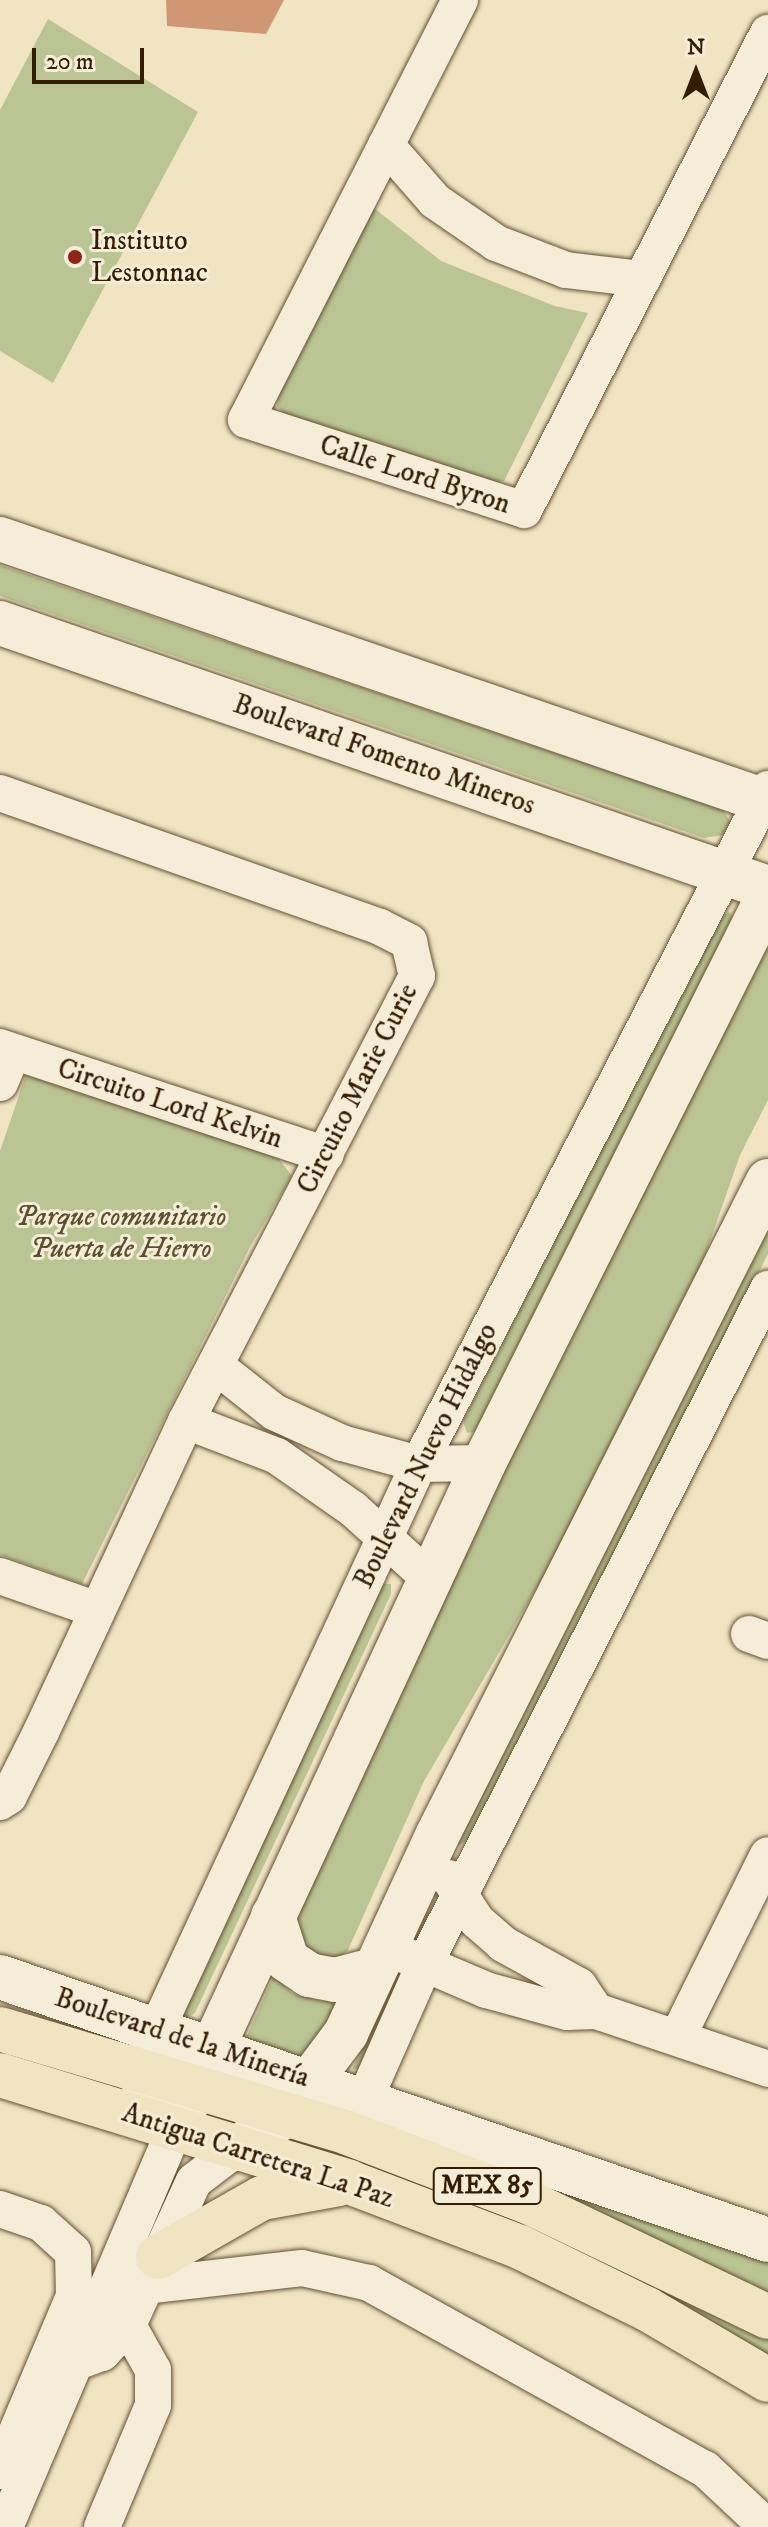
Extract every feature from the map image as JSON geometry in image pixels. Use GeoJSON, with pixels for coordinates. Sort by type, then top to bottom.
{"type":"FeatureCollection","features":[{"type":"Feature","properties":{"kind":"main road","name":"Antigua Carretera La Paz"},"geometry":{"type":"LineString","coordinates":[[0,2029],[139,2073],[236,2149],[349,2182],[520,2247],[647,2309],[768,2380]]}},
{"type":"Feature","properties":{"kind":"main road","name":"Antigua Carretera La Paz"},"geometry":{"type":"LineString","coordinates":[[0,2075],[184,2110],[284,2116],[348,2133],[528,2202],[768,2317]]}},
{"type":"Feature","properties":{"kind":"main road"},"geometry":{"type":"LineString","coordinates":[[151,2271],[262,2198],[349,2182]]}},
{"type":"Feature","properties":{"kind":"street","name":"Calle Lord Byron"},"geometry":{"type":"LineString","coordinates":[[460,0],[246,420],[524,510],[768,33]]}},
{"type":"Feature","properties":{"kind":"street"},"geometry":{"type":"LineString","coordinates":[[386,145],[435,201],[496,243],[566,270],[642,279]]}},
{"type":"Feature","properties":{"kind":"street"},"geometry":{"type":"LineString","coordinates":[[0,539],[766,797]]}},
{"type":"Feature","properties":{"kind":"street","name":"Boulevard Fomento Mineros"},"geometry":{"type":"LineString","coordinates":[[0,623],[768,888]]}},
{"type":"Feature","properties":{"kind":"street","name":"Circuito Marie Curie"},"geometry":{"type":"LineString","coordinates":[[0,793],[380,927],[409,942],[417,976],[186,1421],[4,1799]]}},
{"type":"Feature","properties":{"kind":"street","name":"Boulevard Nuevo Hidalgo"},"geometry":{"type":"LineString","coordinates":[[139,2073],[419,1464],[766,797]]}},
{"type":"Feature","properties":{"kind":"street","name":"Boulevard Nuevo Hidalgo"},"geometry":{"type":"LineString","coordinates":[[5,2527],[71,2364],[211,2050],[484,1463],[768,896]]}},
{"type":"Feature","properties":{"kind":"street","name":"Circuito Lord Kelvin"},"geometry":{"type":"LineString","coordinates":[[4,1061],[326,1155]]}},
{"type":"Feature","properties":{"kind":"street"},"geometry":{"type":"LineString","coordinates":[[71,2364],[102,2353],[128,2325],[194,2181],[284,2116],[346,2033],[437,1836],[768,1181]]}},
{"type":"Feature","properties":{"kind":"street"},"geometry":{"type":"LineString","coordinates":[[364,2101],[423,1967],[768,1289]]}},
{"type":"Feature","properties":{"kind":"street"},"geometry":{"type":"LineString","coordinates":[[216,1366],[244,1391],[307,1430],[419,1464],[484,1463]]}},
{"type":"Feature","properties":{"kind":"street"},"geometry":{"type":"LineString","coordinates":[[186,1421],[277,1456],[384,1536],[430,1579]]}},
{"type":"Feature","properties":{"kind":"street"},"geometry":{"type":"LineString","coordinates":[[0,1576],[95,1609]]}},
{"type":"Feature","properties":{"kind":"street"},"geometry":{"type":"LineString","coordinates":[[437,1836],[439,1863],[477,1921],[503,1944],[579,1986],[596,2011]]}},
{"type":"Feature","properties":{"kind":"street"},"geometry":{"type":"LineString","coordinates":[[677,2038],[768,1855]]}},
{"type":"Feature","properties":{"kind":"street"},"geometry":{"type":"LineString","coordinates":[[273,1916],[287,1960],[309,1975],[335,1980],[379,1956],[567,2012],[596,2011],[768,2069]]}},
{"type":"Feature","properties":{"kind":"street","name":"Boulevard de la Minería"},"geometry":{"type":"LineString","coordinates":[[0,1977],[364,2101]]}},
{"type":"Feature","properties":{"kind":"street"},"geometry":{"type":"LineString","coordinates":[[284,2116],[328,2116],[364,2101],[768,2240]]}},
{"type":"Feature","properties":{"kind":"street"},"geometry":{"type":"LineString","coordinates":[[0,2209],[41,2223],[73,2252],[74,2296],[0,2471]]}},
{"type":"Feature","properties":{"kind":"street"},"geometry":{"type":"LineString","coordinates":[[151,2271],[302,2268],[369,2283],[705,2469],[767,2527]]}},
{"type":"Feature","properties":{"kind":"street"},"geometry":{"type":"LineString","coordinates":[[102,2527],[153,2405],[153,2370],[128,2325]]}},
{"type":"Feature","properties":{"kind":"green space"},"geometry":{"type":"Polygon","coordinates":[[[48,19],[198,112],[53,383],[0,351],[0,110],[48,19]]]}},
{"type":"Feature","properties":{"kind":"green space"},"geometry":{"type":"Polygon","coordinates":[[[370,205],[441,261],[555,306],[588,313],[504,481],[486,484],[283,413],[277,406],[279,386],[370,205]]]}},
{"type":"Feature","properties":{"kind":"green space"},"geometry":{"type":"Polygon","coordinates":[[[0,565],[723,810],[731,823],[723,835],[704,838],[0,596],[0,565]]]}},
{"type":"Feature","properties":{"kind":"green space"},"geometry":{"type":"Polygon","coordinates":[[[729,912],[736,921],[476,1431],[467,1433],[463,1421],[719,918],[729,912]]]}},
{"type":"Feature","properties":{"kind":"green space"},"geometry":{"type":"Polygon","coordinates":[[[768,936],[768,1100],[740,1155],[692,1293],[567,1536],[424,1781],[348,1950],[338,1959],[304,1955],[293,1926],[384,1731],[470,1527],[768,936]]]}},
{"type":"Feature","properties":{"kind":"green space","name":"Parque comunitario Puerta de Hierro"},"geometry":{"type":"Polygon","coordinates":[[[26,1075],[278,1158],[292,1176],[250,1247],[82,1584],[0,1555],[0,1151],[26,1075]]]}},
{"type":"Feature","properties":{"kind":"green space"},"geometry":{"type":"Polygon","coordinates":[[[768,1220],[768,1254],[472,1838],[459,1845],[461,1828],[768,1220]]]}},
{"type":"Feature","properties":{"kind":"green space"},"geometry":{"type":"Polygon","coordinates":[[[380,1584],[391,1584],[391,1594],[195,2013],[181,2021],[176,2011],[380,1584]]]}},
{"type":"Feature","properties":{"kind":"green space"},"geometry":{"type":"Polygon","coordinates":[[[403,1967],[404,1975],[365,2066],[352,2070],[394,1971],[403,1967]]]}},
{"type":"Feature","properties":{"kind":"green space"},"geometry":{"type":"Polygon","coordinates":[[[274,1975],[293,1994],[321,2001],[342,1996],[307,2062],[246,2038],[274,1975]]]}},
{"type":"Feature","properties":{"kind":"green space"},"geometry":{"type":"Polygon","coordinates":[[[355,2160],[529,2220],[768,2334],[768,2367],[353,2167],[355,2160]]]}},
{"type":"Feature","properties":{"kind":"green space"},"geometry":{"type":"Polygon","coordinates":[[[480,2165],[768,2261],[768,2294],[756,2286],[480,2165]]]}},
{"type":"Feature","properties":{"kind":"building"},"geometry":{"type":"Polygon","coordinates":[[[166,0],[284,0],[266,34],[167,26],[166,0]]]}},
{"type":"Feature","properties":{"kind":"place","name":"Instituto Lestonnac"},"geometry":{"type":"Point","coordinates":[75,257]}}]}
